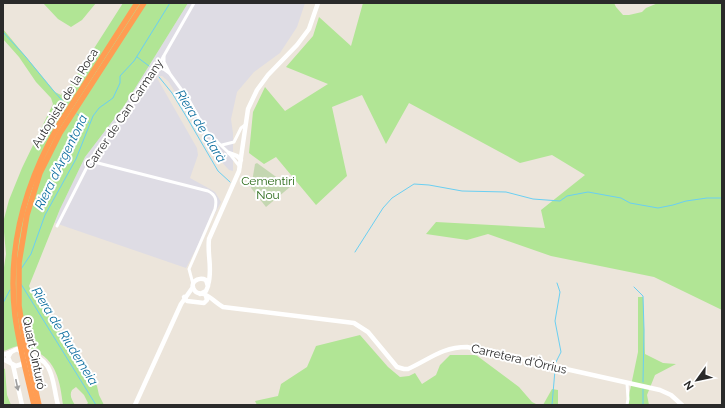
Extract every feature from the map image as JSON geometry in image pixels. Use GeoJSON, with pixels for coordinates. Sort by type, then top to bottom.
{"type":"FeatureCollection","features":[{"type":"Feature","properties":{"kind":"highway","name":"Autopista de la Roca"},"geometry":{"type":"LineString","coordinates":[[17,234],[29,188],[47,146],[137,3]]}},
{"type":"Feature","properties":{"kind":"highway","name":"Autopista de la Roca"},"geometry":{"type":"LineString","coordinates":[[24,225],[35,187],[52,147],[144,3]]}},
{"type":"Feature","properties":{"kind":"highway","name":"Quart Cinturó"},"geometry":{"type":"LineString","coordinates":[[24,225],[19,263],[18,293],[23,333],[37,405]]}},
{"type":"Feature","properties":{"kind":"highway","name":"Quart Cinturó"},"geometry":{"type":"LineString","coordinates":[[17,234],[13,272],[14,305],[18,338],[25,369],[31,393],[37,405]]}},
{"type":"Feature","properties":{"kind":"street","name":"Carrer de Can Carmany"},"geometry":{"type":"LineString","coordinates":[[57,226],[90,161],[132,105],[164,55],[194,3]]}},
{"type":"Feature","properties":{"kind":"street"},"geometry":{"type":"LineString","coordinates":[[186,296],[187,301],[204,303],[207,300],[211,274],[208,247],[209,239],[236,180],[240,167],[248,109],[257,90],[268,75],[297,45],[309,29],[318,3]]}},
{"type":"Feature","properties":{"kind":"street"},"geometry":{"type":"LineString","coordinates":[[164,55],[164,62],[170,74],[189,100],[206,131],[222,145],[240,167]]}},
{"type":"Feature","properties":{"kind":"street"},"geometry":{"type":"LineString","coordinates":[[154,69],[161,67],[170,74]]}},
{"type":"Feature","properties":{"kind":"street"},"geometry":{"type":"LineString","coordinates":[[222,145],[234,142],[241,128],[245,125]]}},
{"type":"Feature","properties":{"kind":"street"},"geometry":{"type":"LineString","coordinates":[[229,153],[237,156],[241,160]]}},
{"type":"Feature","properties":{"kind":"street"},"geometry":{"type":"LineString","coordinates":[[90,161],[208,191],[213,194],[217,200],[215,209],[191,262],[189,272],[193,285],[198,293]]}},
{"type":"Feature","properties":{"kind":"street"},"geometry":{"type":"LineString","coordinates":[[135,405],[186,296],[193,285],[208,273],[210,266]]}},
{"type":"Feature","properties":{"kind":"street"},"geometry":{"type":"LineString","coordinates":[[189,272],[199,279],[206,280],[208,287]]}},
{"type":"Feature","properties":{"kind":"street"},"geometry":{"type":"LineString","coordinates":[[186,296],[204,292],[208,287]]}},
{"type":"Feature","properties":{"kind":"street","name":"Carretera d'Òrrius"},"geometry":{"type":"LineString","coordinates":[[198,293],[208,297],[223,307],[354,323],[368,332],[394,364],[404,369],[445,349],[467,347],[667,393],[676,398],[682,405]]}},
{"type":"Feature","properties":{"kind":"street"},"geometry":{"type":"LineString","coordinates":[[3,355],[14,350],[19,350],[25,355],[36,357],[44,362],[51,373],[58,405]]}},
{"type":"Feature","properties":{"kind":"street"},"geometry":{"type":"LineString","coordinates":[[11,352],[8,357],[12,364],[22,405]]}},
{"type":"Feature","properties":{"kind":"street"},"geometry":{"type":"LineString","coordinates":[[3,359],[18,366],[22,364],[25,359],[25,355]]}},
{"type":"Feature","properties":{"kind":"street"},"geometry":{"type":"LineString","coordinates":[[627,383],[627,405]]}},
{"type":"Feature","properties":{"kind":"shaded area"},"geometry":{"type":"Polygon","coordinates":[[[188,3],[305,3],[297,27],[280,53],[254,72],[237,92],[231,119],[233,133],[233,171],[229,170],[218,158],[168,81],[162,76],[158,76],[157,78],[197,148],[198,155],[190,178],[215,192],[221,202],[186,268],[55,223],[60,209],[85,157],[124,106],[188,3]]]}},
{"type":"Feature","properties":{"kind":"green space"},"geometry":{"type":"Polygon","coordinates":[[[43,3],[96,3],[82,20],[71,27],[58,19],[43,3]]]}},
{"type":"Feature","properties":{"kind":"green space"},"geometry":{"type":"Polygon","coordinates":[[[123,3],[188,3],[124,106],[85,157],[60,209],[29,286],[33,295],[85,365],[97,386],[99,395],[104,405],[86,405],[88,403],[84,395],[76,387],[72,390],[71,394],[75,405],[63,405],[59,380],[56,373],[41,354],[22,346],[16,346],[3,351],[3,274],[6,254],[4,219],[9,200],[22,168],[53,104],[51,98],[36,82],[19,57],[3,39],[3,29],[55,92],[61,95],[70,86],[123,3]]]}},
{"type":"Feature","properties":{"kind":"green space"},"geometry":{"type":"Polygon","coordinates":[[[363,3],[614,3],[623,15],[629,15],[642,12],[646,8],[658,3],[722,3],[722,310],[654,277],[551,256],[488,234],[467,240],[426,234],[436,222],[545,228],[541,210],[585,175],[552,155],[520,163],[409,103],[386,144],[362,95],[332,107],[347,176],[316,205],[276,157],[264,164],[249,153],[253,112],[265,87],[285,111],[328,84],[286,67],[313,36],[319,17],[351,46],[363,3]]]}},
{"type":"Feature","properties":{"kind":"green space","name":"Cementiri Nou"},"geometry":{"type":"Polygon","coordinates":[[[257,163],[290,187],[266,207],[251,188],[255,164],[257,163]]]}},
{"type":"Feature","properties":{"kind":"green space"},"geometry":{"type":"Polygon","coordinates":[[[638,297],[643,297],[645,354],[663,363],[676,364],[655,375],[647,395],[649,405],[627,405],[638,352],[638,297]]]}},
{"type":"Feature","properties":{"kind":"green space"},"geometry":{"type":"Polygon","coordinates":[[[360,335],[388,367],[400,377],[409,376],[415,373],[422,384],[436,375],[440,365],[450,355],[476,355],[519,387],[532,402],[538,405],[257,405],[255,401],[278,396],[281,384],[307,367],[316,346],[360,335]]]}},
{"type":"Feature","properties":{"kind":"green space"},"geometry":{"type":"Polygon","coordinates":[[[3,368],[5,369],[7,395],[11,405],[3,405],[3,368]]]}},
{"type":"Feature","properties":{"kind":"green space"},"geometry":{"type":"Polygon","coordinates":[[[552,389],[558,390],[558,405],[543,405],[552,389]]]}},
{"type":"Feature","properties":{"kind":"waterway","name":"Riera d'Argentona"},"geometry":{"type":"LineString","coordinates":[[21,269],[31,254],[45,215],[76,159],[93,116],[99,108],[113,98],[120,83],[120,76],[134,61],[170,3]]}},
{"type":"Feature","properties":{"kind":"waterway"},"geometry":{"type":"LineString","coordinates":[[3,32],[66,105]]}},
{"type":"Feature","properties":{"kind":"waterway","name":"Riera de Clarà"},"geometry":{"type":"LineString","coordinates":[[137,57],[149,66]]}},
{"type":"Feature","properties":{"kind":"waterway","name":"Riera de Clarà"},"geometry":{"type":"LineString","coordinates":[[159,77],[172,93],[218,171],[230,182]]}},
{"type":"Feature","properties":{"kind":"waterway"},"geometry":{"type":"LineString","coordinates":[[77,114],[89,123]]}},
{"type":"Feature","properties":{"kind":"waterway"},"geometry":{"type":"LineString","coordinates":[[355,252],[383,208],[392,198],[414,184],[462,191],[506,192],[533,199],[560,201],[567,196],[588,192],[621,198],[630,203],[658,208],[686,201],[707,198],[722,198]]}},
{"type":"Feature","properties":{"kind":"waterway"},"geometry":{"type":"LineString","coordinates":[[556,362],[561,352],[555,321],[560,292],[557,283]]}},
{"type":"Feature","properties":{"kind":"waterway","name":"Riera de Riudemeia"},"geometry":{"type":"LineString","coordinates":[[21,284],[96,405]]}},
{"type":"Feature","properties":{"kind":"waterway"},"geometry":{"type":"LineString","coordinates":[[634,287],[643,296],[643,382]]}},
{"type":"Feature","properties":{"kind":"waterway"},"geometry":{"type":"LineString","coordinates":[[3,303],[10,290]]}},
{"type":"Feature","properties":{"kind":"waterway"},"geometry":{"type":"LineString","coordinates":[[552,405],[555,370]]}},
{"type":"Feature","properties":{"kind":"waterway"},"geometry":{"type":"LineString","coordinates":[[643,389],[643,405]]}}]}
